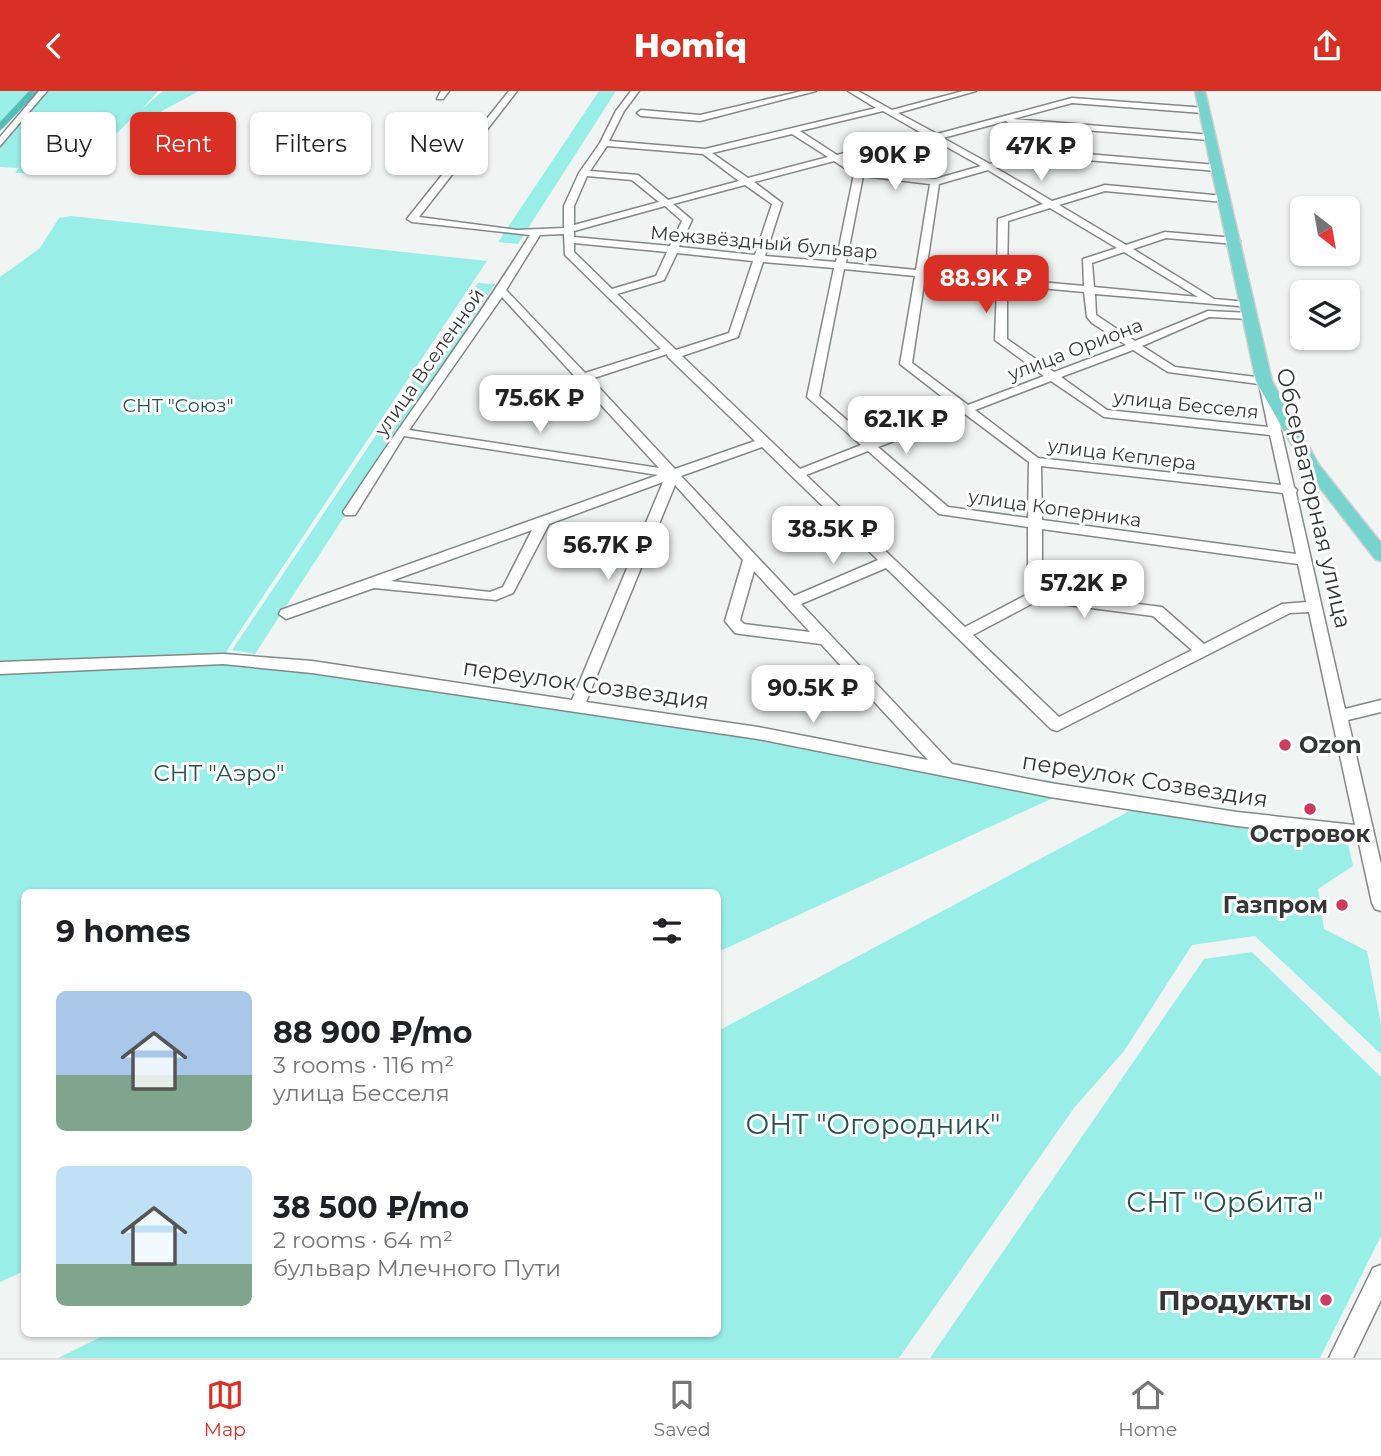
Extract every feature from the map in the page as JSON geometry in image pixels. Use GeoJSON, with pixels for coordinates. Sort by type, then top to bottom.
{"type":"FeatureCollection","features":[{"type":"Feature","properties":{"kind":"main road","name":"Обсерваторная улица"},"geometry":{"type":"LineString","coordinates":[[1200,91],[1265,381]]}},
{"type":"Feature","properties":{"kind":"main road"},"geometry":{"type":"LineString","coordinates":[[1265,381],[1312,467],[1381,555]]}},
{"type":"Feature","properties":{"kind":"street"},"geometry":{"type":"LineString","coordinates":[[0,143],[43,91]]}},
{"type":"Feature","properties":{"kind":"street"},"geometry":{"type":"LineString","coordinates":[[513,91],[412,219],[497,230],[569,233],[665,202],[833,156],[1002,119],[1065,101],[1203,110]]}},
{"type":"Feature","properties":{"kind":"street"},"geometry":{"type":"LineString","coordinates":[[635,91],[620,111],[604,143],[584,173],[569,206],[569,253],[608,293],[963,634],[1035,596],[1157,611],[1203,652]]}},
{"type":"Feature","properties":{"kind":"street"},"geometry":{"type":"LineString","coordinates":[[641,113],[695,118],[812,91]]}},
{"type":"Feature","properties":{"kind":"street"},"geometry":{"type":"LineString","coordinates":[[852,91],[987,166],[1048,205],[1214,302]]}},
{"type":"Feature","properties":{"kind":"street"},"geometry":{"type":"LineString","coordinates":[[604,143],[705,152],[972,91]]}},
{"type":"Feature","properties":{"kind":"street"},"geometry":{"type":"LineString","coordinates":[[1053,92],[1065,101]]}},
{"type":"Feature","properties":{"kind":"street"},"geometry":{"type":"LineString","coordinates":[[1002,119],[1209,137]]}},
{"type":"Feature","properties":{"kind":"street"},"geometry":{"type":"LineString","coordinates":[[792,130],[859,173],[935,182],[1039,153],[1217,168]]}},
{"type":"Feature","properties":{"kind":"street"},"geometry":{"type":"LineString","coordinates":[[583,378],[734,335],[777,203],[705,152]]}},
{"type":"Feature","properties":{"kind":"street"},"geometry":{"type":"LineString","coordinates":[[584,173],[635,177],[687,220],[660,278],[608,293]]}},
{"type":"Feature","properties":{"kind":"street","name":"улица Коперника"},"geometry":{"type":"LineString","coordinates":[[859,173],[813,397],[869,446],[944,511],[1305,560]]}},
{"type":"Feature","properties":{"kind":"street","name":"улица Кеплера"},"geometry":{"type":"LineString","coordinates":[[935,182],[906,364],[1035,461],[1291,491]]}},
{"type":"Feature","properties":{"kind":"street","name":"улица Бесселя"},"geometry":{"type":"LineString","coordinates":[[1224,199],[1105,188],[1003,219],[1001,340],[1104,413],[1276,432]]}},
{"type":"Feature","properties":{"kind":"street","name":"улица Вселенной"},"geometry":{"type":"LineString","coordinates":[[350,512],[401,432],[501,290],[537,232]]}},
{"type":"Feature","properties":{"kind":"street","name":"Межзвёздный бульвар"},"geometry":{"type":"LineString","coordinates":[[569,233],[673,251],[1214,302],[1248,310]]}},
{"type":"Feature","properties":{"kind":"street"},"geometry":{"type":"LineString","coordinates":[[1235,241],[1165,235],[1087,261],[1091,315],[1133,346],[1179,372],[1265,381]]}},
{"type":"Feature","properties":{"kind":"street"},"geometry":{"type":"LineString","coordinates":[[501,290],[949,772]]}},
{"type":"Feature","properties":{"kind":"street","name":"улица Ориона"},"geometry":{"type":"LineString","coordinates":[[797,474],[1133,346],[1208,314],[1248,310]]}},
{"type":"Feature","properties":{"kind":"street","name":"Обсерваторная улица"},"geometry":{"type":"LineString","coordinates":[[1265,381],[1381,903]]}},
{"type":"Feature","properties":{"kind":"street"},"geometry":{"type":"LineString","coordinates":[[401,432],[674,474]]}},
{"type":"Feature","properties":{"kind":"street"},"geometry":{"type":"LineString","coordinates":[[286,614],[764,442]]}},
{"type":"Feature","properties":{"kind":"street"},"geometry":{"type":"LineString","coordinates":[[1035,461],[1035,596]]}},
{"type":"Feature","properties":{"kind":"street"},"geometry":{"type":"LineString","coordinates":[[577,706],[661,499],[674,474]]}},
{"type":"Feature","properties":{"kind":"street"},"geometry":{"type":"LineString","coordinates":[[373,584],[491,597],[508,590],[543,522]]}},
{"type":"Feature","properties":{"kind":"street"},"geometry":{"type":"LineString","coordinates":[[751,557],[732,621],[740,629],[826,639]]}},
{"type":"Feature","properties":{"kind":"street"},"geometry":{"type":"LineString","coordinates":[[792,603],[887,562]]}},
{"type":"Feature","properties":{"kind":"street","name":"переулок Созвездия"},"geometry":{"type":"LineString","coordinates":[[963,634],[1057,725],[1287,608],[1316,608]]}},
{"type":"Feature","properties":{"kind":"street","name":"переулок Созвездия"},"geometry":{"type":"LineString","coordinates":[[0,669],[209,659],[256,661],[758,733],[949,772],[1224,817],[1365,833]]}},
{"type":"Feature","properties":{"kind":"street"},"geometry":{"type":"LineString","coordinates":[[1338,717],[1381,706]]}},
{"type":"Feature","properties":{"kind":"street"},"geometry":{"type":"LineString","coordinates":[[1340,1358],[1381,1276]]}},
{"type":"Feature","properties":{"kind":"green space"},"geometry":{"type":"Polygon","coordinates":[[[0,91],[34,91],[0,127],[0,91]]]}},
{"type":"Feature","properties":{"kind":"green space"},"geometry":{"type":"Polygon","coordinates":[[[45,91],[158,91],[142,109],[163,91],[199,91],[161,112],[130,112],[130,120],[116,134],[116,112],[28,112],[45,91]]]}},
{"type":"Feature","properties":{"kind":"green space"},"geometry":{"type":"Polygon","coordinates":[[[599,91],[616,91],[518,244],[498,242],[599,91]]]}},
{"type":"Feature","properties":{"kind":"green space"},"geometry":{"type":"Polygon","coordinates":[[[21,120],[21,173],[15,173],[19,168],[0,167],[0,146],[21,120]]]}},
{"type":"Feature","properties":{"kind":"green space"},"geometry":{"type":"Polygon","coordinates":[[[71,216],[487,261],[226,652],[808,735],[988,772],[1053,781],[1053,798],[721,951],[721,889],[21,889],[21,1272],[0,1282],[0,277],[40,248],[59,218],[71,216]]]}},
{"type":"Feature","properties":{"kind":"green space"},"geometry":{"type":"Polygon","coordinates":[[[478,283],[495,284],[255,654],[232,650],[478,283]]]}},
{"type":"Feature","properties":{"kind":"green space","name":"ОНТ \"Огородник\""},"geometry":{"type":"Polygon","coordinates":[[[1141,805],[1346,834],[1353,866],[1318,889],[1324,929],[1367,951],[1381,1024],[1381,1054],[1255,936],[1192,945],[1124,1051],[1074,1108],[899,1358],[58,1358],[101,1337],[721,1337],[721,1029],[1141,805]]]}},
{"type":"Feature","properties":{"kind":"green space","name":"СНТ \"Орбита\""},"geometry":{"type":"Polygon","coordinates":[[[1252,952],[1381,1077],[1381,1236],[1320,1358],[930,1358],[1204,959],[1252,952]]]}},
{"type":"Feature","properties":{"kind":"waterway"},"geometry":{"type":"LineString","coordinates":[[0,128],[34,91]]}},
{"type":"Feature","properties":{"kind":"place","name":"Ozon"},"geometry":{"type":"Point","coordinates":[1285,745]}},
{"type":"Feature","properties":{"kind":"place","name":"Островок"},"geometry":{"type":"Point","coordinates":[1310,809]}},
{"type":"Feature","properties":{"kind":"place","name":"Газпром"},"geometry":{"type":"Point","coordinates":[1342,905]}},
{"type":"Feature","properties":{"kind":"place","name":"Продукты"},"geometry":{"type":"Point","coordinates":[1326,1300]}},
{"type":"Feature","properties":{"kind":"park label","name":"СНТ \"Союз\""},"geometry":{"type":"Point","coordinates":[178,405]}},
{"type":"Feature","properties":{"kind":"park label","name":"СНТ \"Аэро\""},"geometry":{"type":"Point","coordinates":[219,773]}}]}
